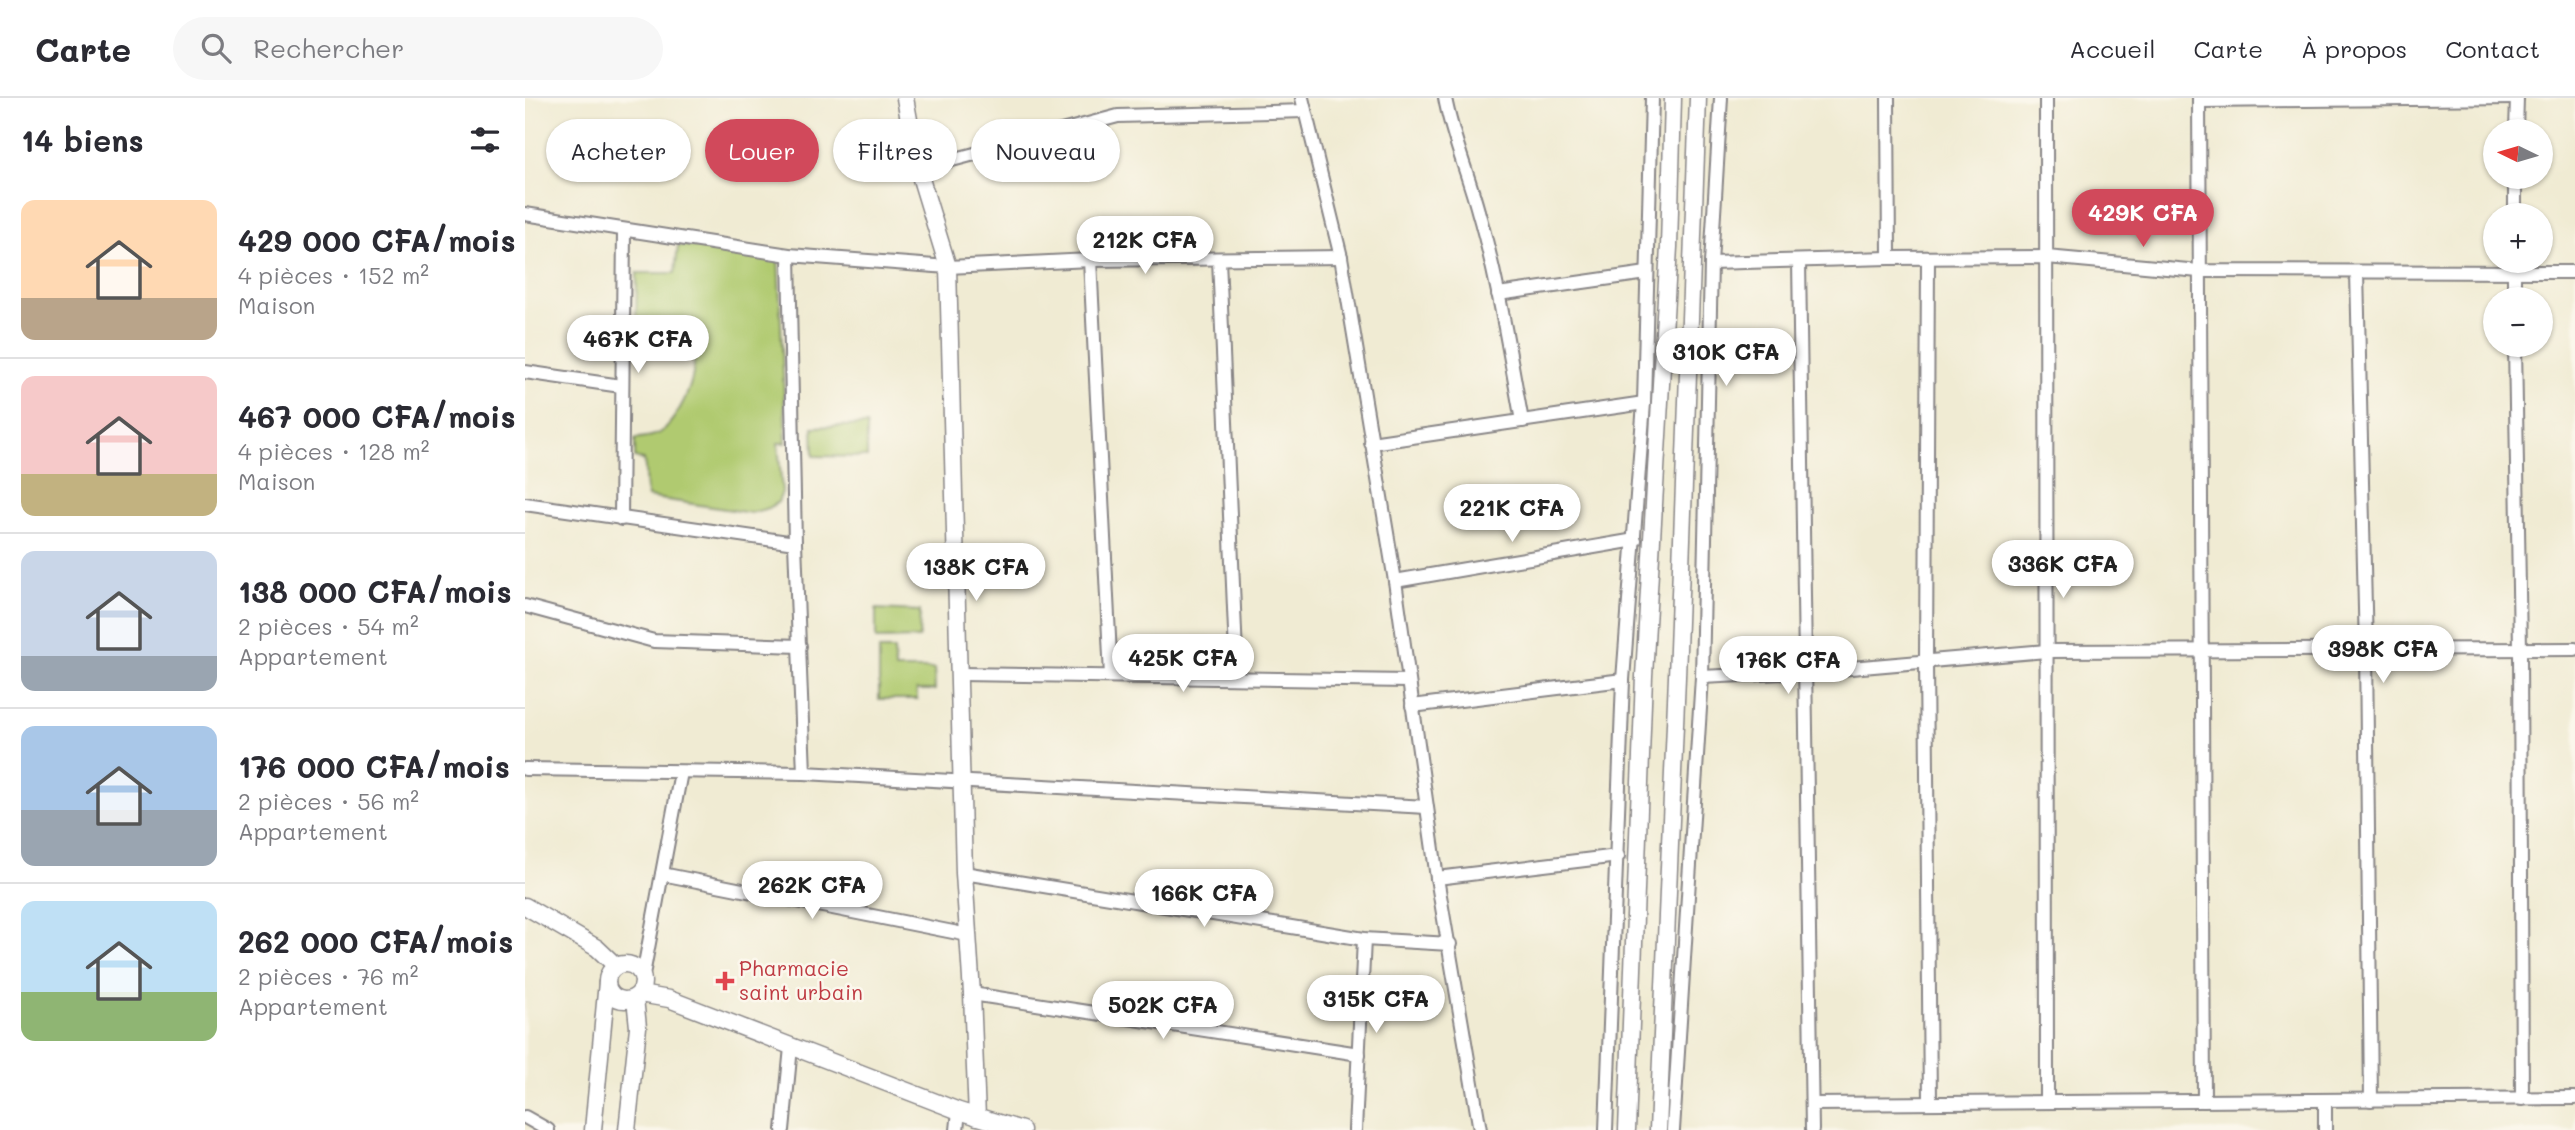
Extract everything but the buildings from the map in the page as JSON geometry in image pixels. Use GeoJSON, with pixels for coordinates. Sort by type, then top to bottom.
{"type":"FeatureCollection","features":[{"type":"Feature","properties":{"kind":"street"},"geometry":{"type":"LineString","coordinates":[[905,98],[909,119]]}},
{"type":"Feature","properties":{"kind":"street"},"geometry":{"type":"LineString","coordinates":[[1445,98],[1448,116],[1479,212],[1522,421]]}},
{"type":"Feature","properties":{"kind":"street"},"geometry":{"type":"LineString","coordinates":[[1606,1130],[1623,680],[1644,403],[1652,98]]}},
{"type":"Feature","properties":{"kind":"street"},"geometry":{"type":"LineString","coordinates":[[1627,1130],[1644,676],[1669,247],[1672,98]]}},
{"type":"Feature","properties":{"kind":"street"},"geometry":{"type":"LineString","coordinates":[[1658,1130],[1698,98]]}},
{"type":"Feature","properties":{"kind":"street"},"geometry":{"type":"LineString","coordinates":[[1673,1130],[1702,677],[1711,264],[1721,98]]}},
{"type":"Feature","properties":{"kind":"street"},"geometry":{"type":"LineString","coordinates":[[1888,98],[1889,258]]}},
{"type":"Feature","properties":{"kind":"street"},"geometry":{"type":"LineString","coordinates":[[2046,98],[2047,1102]]}},
{"type":"Feature","properties":{"kind":"street"},"geometry":{"type":"LineString","coordinates":[[2204,1101],[2199,99],[2517,98],[2516,119]]}},
{"type":"Feature","properties":{"kind":"street"},"geometry":{"type":"LineString","coordinates":[[957,159],[1118,116],[1303,105],[1341,257],[1395,581],[1437,878],[1480,1130]]}},
{"type":"Feature","properties":{"kind":"street"},"geometry":{"type":"LineString","coordinates":[[922,182],[948,267],[964,873],[977,1117]]}},
{"type":"Feature","properties":{"kind":"street"},"geometry":{"type":"LineString","coordinates":[[525,214],[789,255],[948,267],[1090,260],[1341,257]]}},
{"type":"Feature","properties":{"kind":"street"},"geometry":{"type":"LineString","coordinates":[[621,519],[624,231]]}},
{"type":"Feature","properties":{"kind":"street"},"geometry":{"type":"LineString","coordinates":[[789,255],[795,543],[804,773]]}},
{"type":"Feature","properties":{"kind":"street"},"geometry":{"type":"LineString","coordinates":[[1711,264],[1889,258],[2047,257],[2199,271],[2357,272],[2483,267]]}},
{"type":"Feature","properties":{"kind":"street"},"geometry":{"type":"LineString","coordinates":[[1219,259],[1237,678]]}},
{"type":"Feature","properties":{"kind":"street"},"geometry":{"type":"LineString","coordinates":[[1928,259],[1926,662],[1930,1103]]}},
{"type":"Feature","properties":{"kind":"street"},"geometry":{"type":"LineString","coordinates":[[1090,260],[1111,676]]}},
{"type":"Feature","properties":{"kind":"street"},"geometry":{"type":"LineString","coordinates":[[1799,261],[1812,1130]]}},
{"type":"Feature","properties":{"kind":"street"},"geometry":{"type":"LineString","coordinates":[[2553,270],[2575,272]]}},
{"type":"Feature","properties":{"kind":"street"},"geometry":{"type":"LineString","coordinates":[[2357,272],[2366,650],[2371,1100]]}},
{"type":"Feature","properties":{"kind":"street"},"geometry":{"type":"LineString","coordinates":[[1498,294],[1647,273]]}},
{"type":"Feature","properties":{"kind":"street"},"geometry":{"type":"LineString","coordinates":[[2515,357],[2520,649],[2522,1099]]}},
{"type":"Feature","properties":{"kind":"street"},"geometry":{"type":"LineString","coordinates":[[525,372],[621,386]]}},
{"type":"Feature","properties":{"kind":"street"},"geometry":{"type":"LineString","coordinates":[[1371,443],[1644,403]]}},
{"type":"Feature","properties":{"kind":"street"},"geometry":{"type":"LineString","coordinates":[[525,503],[795,543]]}},
{"type":"Feature","properties":{"kind":"street"},"geometry":{"type":"LineString","coordinates":[[1395,581],[1635,540]]}},
{"type":"Feature","properties":{"kind":"street"},"geometry":{"type":"LineString","coordinates":[[525,607],[655,641],[800,646]]}},
{"type":"Feature","properties":{"kind":"street"},"geometry":{"type":"LineString","coordinates":[[1702,677],[1805,672],[2046,651],[2575,649]]}},
{"type":"Feature","properties":{"kind":"street"},"geometry":{"type":"LineString","coordinates":[[960,674],[1408,681]]}},
{"type":"Feature","properties":{"kind":"street"},"geometry":{"type":"LineString","coordinates":[[1412,706],[1623,680]]}},
{"type":"Feature","properties":{"kind":"street"},"geometry":{"type":"LineString","coordinates":[[525,769],[804,773],[1427,807]]}},
{"type":"Feature","properties":{"kind":"street"},"geometry":{"type":"LineString","coordinates":[[627,1130],[638,1027],[638,996],[643,988],[643,975],[681,772]]}},
{"type":"Feature","properties":{"kind":"street"},"geometry":{"type":"LineString","coordinates":[[1437,878],[1618,856]]}},
{"type":"Feature","properties":{"kind":"street"},"geometry":{"type":"LineString","coordinates":[[964,873],[1364,939],[1450,944]]}},
{"type":"Feature","properties":{"kind":"street"},"geometry":{"type":"LineString","coordinates":[[662,874],[968,935]]}},
{"type":"Feature","properties":{"kind":"street"},"geometry":{"type":"LineString","coordinates":[[525,906],[597,948],[616,966]]}},
{"type":"Feature","properties":{"kind":"street"},"geometry":{"type":"LineString","coordinates":[[1355,1130],[1364,939]]}},
{"type":"Feature","properties":{"kind":"street"},"geometry":{"type":"LineString","coordinates":[[593,1130],[608,976],[616,966],[634,965],[669,999]]}},
{"type":"Feature","properties":{"kind":"street"},"geometry":{"type":"LineString","coordinates":[[607,982],[608,989],[617,998],[629,1000],[638,996],[669,999],[959,1111],[1022,1130]]}},
{"type":"Feature","properties":{"kind":"street"},"geometry":{"type":"LineString","coordinates":[[972,994],[1359,1054]]}},
{"type":"Feature","properties":{"kind":"street"},"geometry":{"type":"LineString","coordinates":[[783,1130],[791,1047]]}},
{"type":"Feature","properties":{"kind":"street"},"geometry":{"type":"LineString","coordinates":[[1812,1104],[2575,1098]]}},
{"type":"Feature","properties":{"kind":"street"},"geometry":{"type":"LineString","coordinates":[[2325,1100],[2325,1130]]}},
{"type":"Feature","properties":{"kind":"street"},"geometry":{"type":"LineString","coordinates":[[957,1130],[959,1111]]}},
{"type":"Feature","properties":{"kind":"street"},"geometry":{"type":"LineString","coordinates":[[525,1117],[548,1130]]}},
{"type":"Feature","properties":{"kind":"green space"},"geometry":{"type":"Polygon","coordinates":[[[678,245],[778,253],[786,443],[778,443],[782,492],[778,502],[769,508],[751,513],[648,497],[644,460],[635,458],[635,439],[656,435],[677,414],[689,388],[694,361],[691,349],[680,337],[636,330],[637,273],[675,273],[678,245]]]}},
{"type":"Feature","properties":{"kind":"green space"},"geometry":{"type":"Polygon","coordinates":[[[867,425],[867,457],[814,456],[813,427],[867,425]]]}},
{"type":"Feature","properties":{"kind":"green space"},"geometry":{"type":"Polygon","coordinates":[[[876,609],[920,611],[919,638],[876,639],[876,609]]]}},
{"type":"Feature","properties":{"kind":"green space"},"geometry":{"type":"Polygon","coordinates":[[[879,650],[894,650],[895,669],[934,669],[935,690],[917,690],[917,699],[879,699],[879,650]]]}},
{"type":"Feature","properties":{"kind":"place","name":"Pharmacie saint urbain"},"geometry":{"type":"Point","coordinates":[725,981]}}]}
